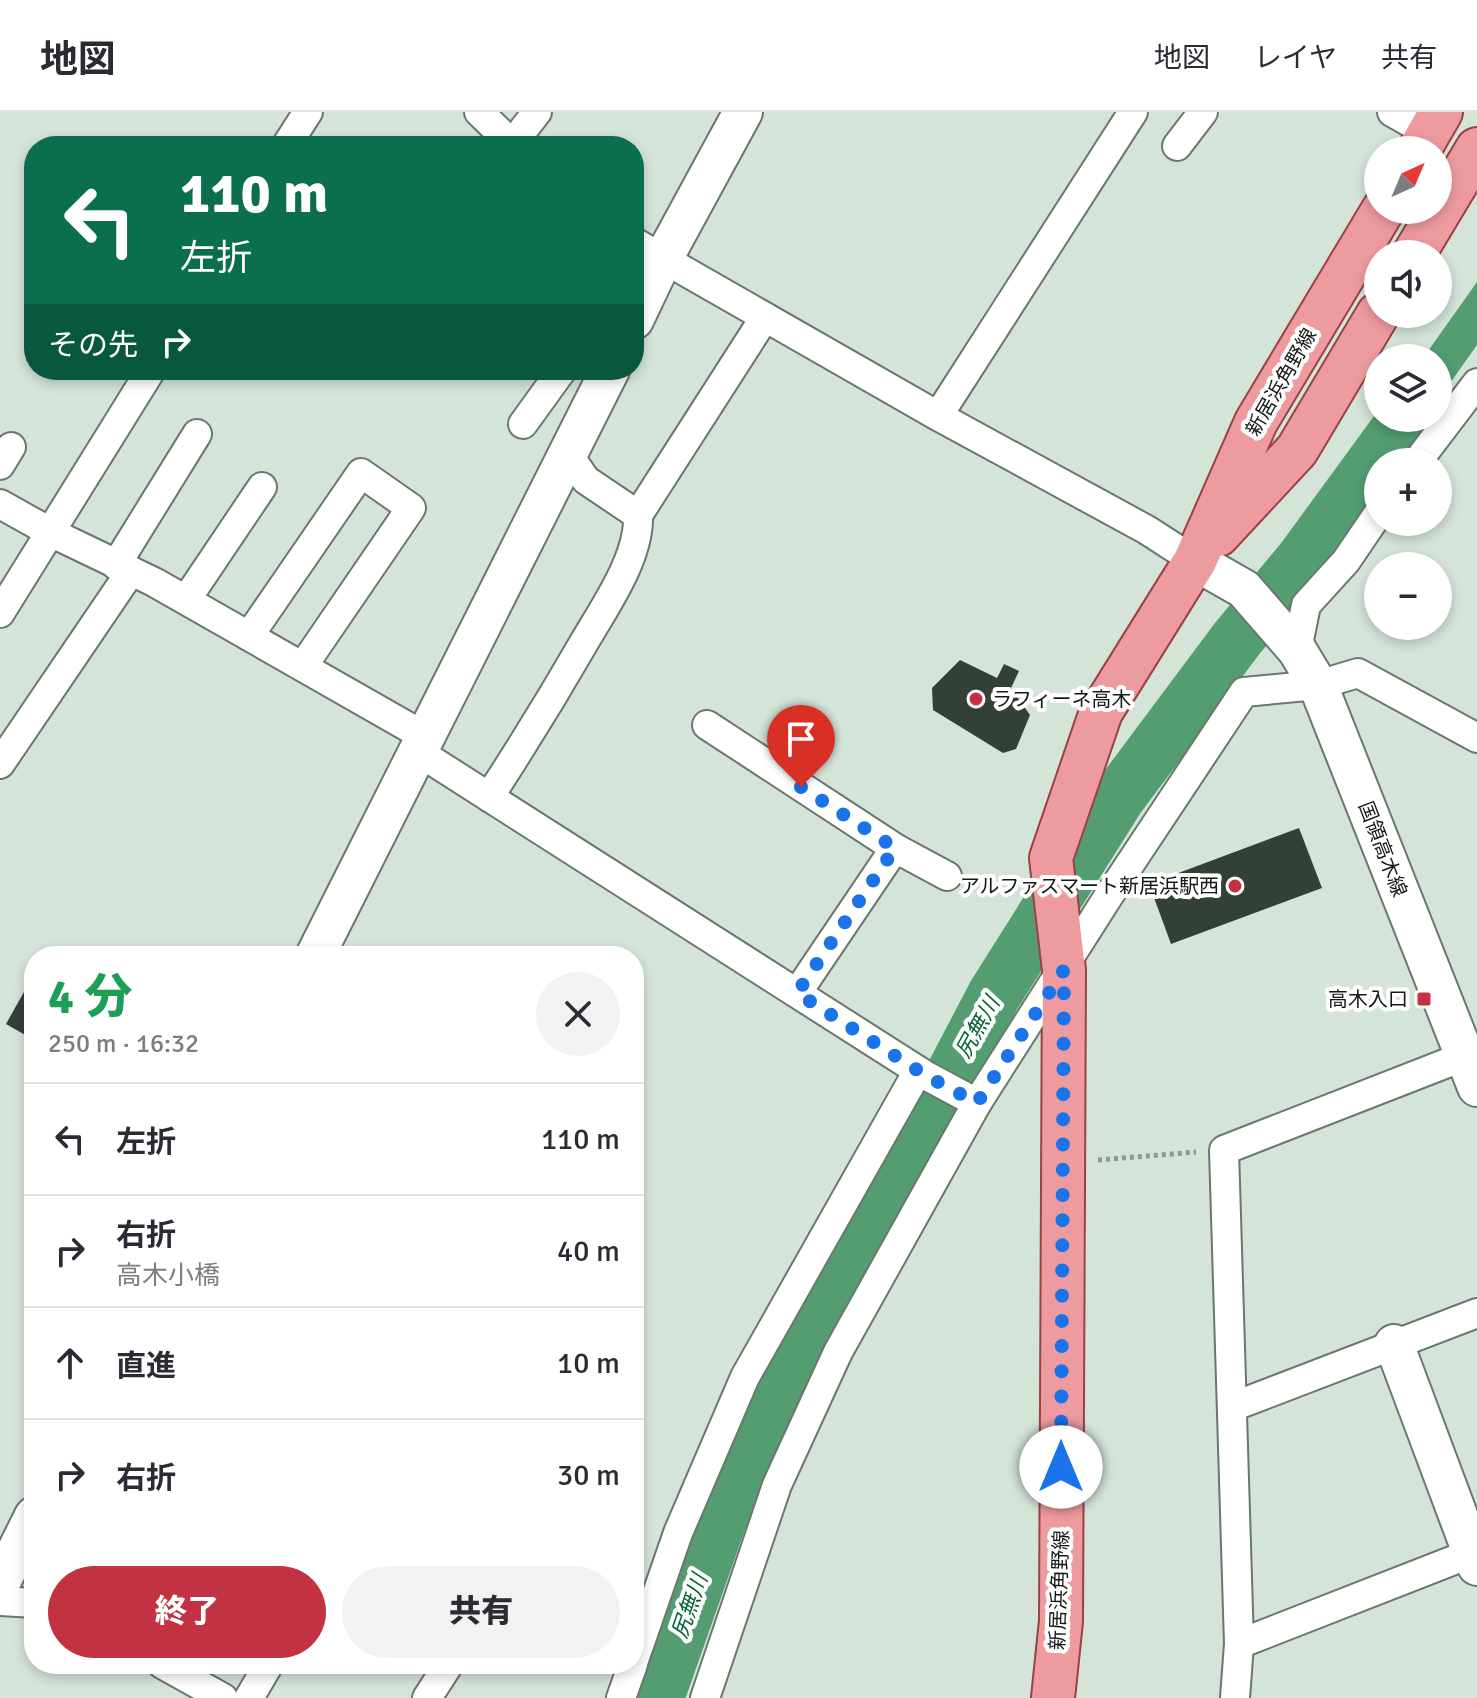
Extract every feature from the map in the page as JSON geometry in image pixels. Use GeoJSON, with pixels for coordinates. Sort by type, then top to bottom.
{"type":"FeatureCollection","features":[{"type":"Feature","properties":{"kind":"main road"},"geometry":{"type":"LineString","coordinates":[[1422,240],[1477,149]]}},
{"type":"Feature","properties":{"kind":"main road","name":"新居浜角野線"},"geometry":{"type":"LineString","coordinates":[[1053,1698],[1061,1621],[1062,962],[1051,858],[1101,712],[1195,561],[1256,422],[1375,224]]}},
{"type":"Feature","properties":{"kind":"main road","name":"新居浜角野線"},"geometry":{"type":"LineString","coordinates":[[1195,561],[1297,450],[1370,328]]}},
{"type":"Feature","properties":{"kind":"street"},"geometry":{"type":"LineString","coordinates":[[292,136],[308,112]]}},
{"type":"Feature","properties":{"kind":"street"},"geometry":{"type":"LineString","coordinates":[[498,135],[537,112]]}},
{"type":"Feature","properties":{"kind":"street"},"geometry":{"type":"LineString","coordinates":[[644,273],[649,250],[743,112]]}},
{"type":"Feature","properties":{"kind":"street"},"geometry":{"type":"LineString","coordinates":[[938,416],[1133,112]]}},
{"type":"Feature","properties":{"kind":"street"},"geometry":{"type":"LineString","coordinates":[[1177,146],[1203,112]]}},
{"type":"Feature","properties":{"kind":"street"},"geometry":{"type":"LineString","coordinates":[[1392,112],[1430,132]]}},
{"type":"Feature","properties":{"kind":"street"},"geometry":{"type":"LineString","coordinates":[[649,250],[938,416],[1147,530],[1195,561]]}},
{"type":"Feature","properties":{"kind":"street"},"geometry":{"type":"LineString","coordinates":[[489,797],[533,731],[618,584],[639,529],[638,515],[765,317]]}},
{"type":"Feature","properties":{"kind":"street"},"geometry":{"type":"LineString","coordinates":[[0,613],[145,380]]}},
{"type":"Feature","properties":{"kind":"street"},"geometry":{"type":"LineString","coordinates":[[523,424],[555,380]]}},
{"type":"Feature","properties":{"kind":"street"},"geometry":{"type":"LineString","coordinates":[[320,946],[605,380]]}},
{"type":"Feature","properties":{"kind":"street"},"geometry":{"type":"LineString","coordinates":[[1428,448],[1477,383]]}},
{"type":"Feature","properties":{"kind":"street"},"geometry":{"type":"LineString","coordinates":[[0,764],[123,568],[197,434]]}},
{"type":"Feature","properties":{"kind":"street"},"geometry":{"type":"LineString","coordinates":[[567,453],[586,480],[638,515]]}},
{"type":"Feature","properties":{"kind":"street"},"geometry":{"type":"LineString","coordinates":[[249,636],[361,473],[411,508],[303,666]]}},
{"type":"Feature","properties":{"kind":"street"},"geometry":{"type":"LineString","coordinates":[[186,600],[262,487]]}},
{"type":"Feature","properties":{"kind":"street"},"geometry":{"type":"LineString","coordinates":[[0,504],[186,600],[303,666],[420,743],[489,797],[922,1073],[970,1099]]}},
{"type":"Feature","properties":{"kind":"street"},"geometry":{"type":"LineString","coordinates":[[1297,650],[1306,605],[1346,561],[1364,535]]}},
{"type":"Feature","properties":{"kind":"street","name":"国領高木線"},"geometry":{"type":"LineString","coordinates":[[1195,561],[1244,589],[1274,620],[1318,685],[1471,1071]]}},
{"type":"Feature","properties":{"kind":"street"},"geometry":{"type":"LineString","coordinates":[[705,1698],[777,1485],[838,1352],[970,1099],[1244,692],[1318,685],[1358,673],[1477,738]]}},
{"type":"Feature","properties":{"kind":"street"},"geometry":{"type":"LineString","coordinates":[[707,725],[895,848],[947,876]]}},
{"type":"Feature","properties":{"kind":"street"},"geometry":{"type":"LineString","coordinates":[[797,993],[895,848]]}},
{"type":"Feature","properties":{"kind":"street"},"geometry":{"type":"LineString","coordinates":[[1235,1698],[1239,1644],[1224,1150],[1471,1071]]}},
{"type":"Feature","properties":{"kind":"street"},"geometry":{"type":"LineString","coordinates":[[644,1630],[678,1533],[745,1377],[922,1073]]}},
{"type":"Feature","properties":{"kind":"street"},"geometry":{"type":"LineString","coordinates":[[1232,1407],[1477,1313]]}},
{"type":"Feature","properties":{"kind":"street"},"geometry":{"type":"LineString","coordinates":[[1239,1644],[1474,1560],[1394,1344]]}},
{"type":"Feature","properties":{"kind":"street"},"geometry":{"type":"LineString","coordinates":[[0,1584],[24,1536]]}},
{"type":"Feature","properties":{"kind":"street"},"geometry":{"type":"LineString","coordinates":[[0,1601],[24,1602]]}},
{"type":"Feature","properties":{"kind":"street"},"geometry":{"type":"LineString","coordinates":[[180,1674],[223,1698]]}},
{"type":"Feature","properties":{"kind":"street"},"geometry":{"type":"LineString","coordinates":[[249,1698],[263,1674]]}},
{"type":"Feature","properties":{"kind":"street"},"geometry":{"type":"LineString","coordinates":[[427,1698],[443,1674]]}},
{"type":"Feature","properties":{"kind":"street"},"geometry":{"type":"LineString","coordinates":[[621,1698],[629,1674]]}},
{"type":"Feature","properties":{"kind":"path"},"geometry":{"type":"LineString","coordinates":[[1061,1158],[1107,1160],[1224,1150]]}},
{"type":"Feature","properties":{"kind":"shaded area"},"geometry":{"type":"Polygon","coordinates":[[[1477,282],[1477,345],[1452,380],[1452,344],[1433,344],[1444,328],[1452,328],[1452,317],[1477,282]]]}},
{"type":"Feature","properties":{"kind":"shaded area"},"geometry":{"type":"Polygon","coordinates":[[[1370,432],[1415,432],[1404,448],[1364,448],[1364,501],[1308,571],[1300,536],[1370,432]]]}},
{"type":"Feature","properties":{"kind":"building","name":"ラフィーネ高木"},"geometry":{"type":"Polygon","coordinates":[[[960,660],[997,678],[1004,664],[1019,671],[1011,688],[1030,715],[1016,749],[1003,753],[933,710],[932,688],[960,660]]]}},
{"type":"Feature","properties":{"kind":"building","name":"アルファスマート新居浜駅西"},"geometry":{"type":"Polygon","coordinates":[[[1299,828],[1322,888],[1171,944],[1149,884],[1299,828]]]}},
{"type":"Feature","properties":{"kind":"building"},"geometry":{"type":"Polygon","coordinates":[[[24,992],[24,1034],[6,1024],[24,992]]]}},
{"type":"Feature","properties":{"kind":"waterway","name":"尻無川"},"geometry":{"type":"LineString","coordinates":[[657,1698],[719,1522],[812,1327],[928,1121],[994,995],[1118,798],[1236,640],[1303,559],[1396,432]]}},
{"type":"Feature","properties":{"kind":"place","name":"ラフィーネ高木"},"geometry":{"type":"Point","coordinates":[976,699]}},
{"type":"Feature","properties":{"kind":"place","name":"アルファスマート新居浜駅西"},"geometry":{"type":"Point","coordinates":[1235,886]}},
{"type":"Feature","properties":{"kind":"place","name":"高木入口"},"geometry":{"type":"Point","coordinates":[1424,999]}},
{"type":"Feature","properties":{"kind":"route"},"geometry":{"type":"LineString","coordinates":[[801,787],[895,848],[797,993],[925,1075],[977,1103],[1064,970],[1061,1467]]}}]}
